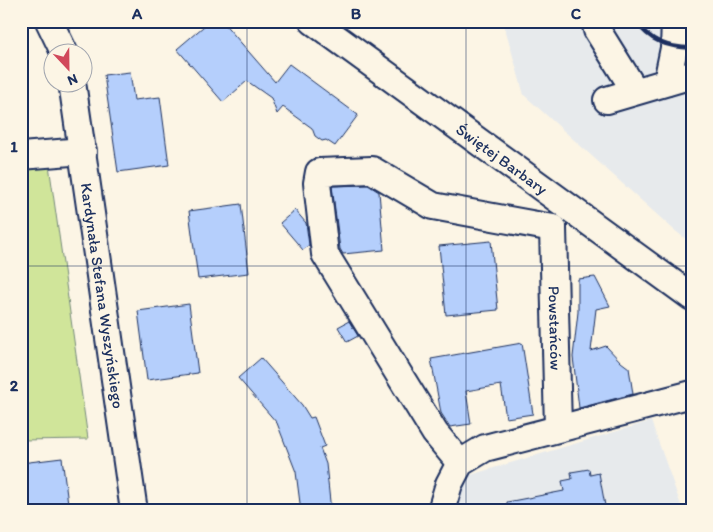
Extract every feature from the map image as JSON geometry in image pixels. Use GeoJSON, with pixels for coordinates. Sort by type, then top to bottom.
{"type":"FeatureCollection","features":[{"type":"Feature","properties":{"kind":"street"},"geometry":{"type":"LineString","coordinates":[[49,21],[59,42]]}},
{"type":"Feature","properties":{"kind":"street","name":"Świętej Barbary"},"geometry":{"type":"LineString","coordinates":[[313,21],[692,296]]}},
{"type":"Feature","properties":{"kind":"street"},"geometry":{"type":"LineString","coordinates":[[595,21],[597,30],[635,92]]}},
{"type":"Feature","properties":{"kind":"street"},"geometry":{"type":"LineString","coordinates":[[607,100],[680,78],[674,48],[675,21]]}},
{"type":"Feature","properties":{"kind":"street"},"geometry":{"type":"LineString","coordinates":[[683,21],[692,26]]}},
{"type":"Feature","properties":{"kind":"street","name":"Kardynała Stefana Wyszyńskiego"},"geometry":{"type":"LineString","coordinates":[[74,92],[84,151],[89,204],[134,511]]}},
{"type":"Feature","properties":{"kind":"street"},"geometry":{"type":"LineString","coordinates":[[21,156],[84,151]]}},
{"type":"Feature","properties":{"kind":"street"},"geometry":{"type":"LineString","coordinates":[[460,463],[435,434],[324,254],[317,183],[319,172],[372,170],[433,206],[553,228],[570,207]]}},
{"type":"Feature","properties":{"kind":"street","name":"Powstańców"},"geometry":{"type":"LineString","coordinates":[[553,228],[558,428]]}},
{"type":"Feature","properties":{"kind":"street"},"geometry":{"type":"LineString","coordinates":[[442,511],[450,484],[460,463],[485,448],[692,394]]}},
{"type":"Feature","properties":{"kind":"shaded area"},"geometry":{"type":"Polygon","coordinates":[[[503,21],[692,21],[692,244],[524,95],[503,21]]]}},
{"type":"Feature","properties":{"kind":"shaded area"},"geometry":{"type":"Polygon","coordinates":[[[651,421],[683,511],[456,511],[467,476],[651,421]]]}},
{"type":"Feature","properties":{"kind":"green space"},"geometry":{"type":"Polygon","coordinates":[[[49,165],[88,439],[21,440],[21,166],[49,165]]]}},
{"type":"Feature","properties":{"kind":"building"},"geometry":{"type":"Polygon","coordinates":[[[210,21],[222,21],[275,82],[289,64],[358,115],[335,146],[315,136],[312,128],[283,107],[277,114],[271,98],[247,81],[223,102],[177,49],[210,21]]]}},
{"type":"Feature","properties":{"kind":"building"},"geometry":{"type":"Polygon","coordinates":[[[130,72],[134,100],[160,97],[169,165],[118,172],[104,75],[130,72]]]}},
{"type":"Feature","properties":{"kind":"building"},"geometry":{"type":"Polygon","coordinates":[[[368,185],[379,192],[384,250],[343,254],[340,249],[332,186],[368,185]]]}},
{"type":"Feature","properties":{"kind":"building"},"geometry":{"type":"Polygon","coordinates":[[[241,204],[249,273],[198,279],[189,211],[241,204]]]}},
{"type":"Feature","properties":{"kind":"building"},"geometry":{"type":"Polygon","coordinates":[[[295,210],[306,223],[309,245],[303,250],[280,223],[295,210]]]}},
{"type":"Feature","properties":{"kind":"building"},"geometry":{"type":"Polygon","coordinates":[[[491,241],[498,310],[446,315],[439,246],[491,241]]]}},
{"type":"Feature","properties":{"kind":"building"},"geometry":{"type":"Polygon","coordinates":[[[595,277],[610,306],[596,309],[591,351],[606,346],[629,368],[633,394],[579,408],[573,357],[578,312],[578,279],[595,277]]]}},
{"type":"Feature","properties":{"kind":"building"},"geometry":{"type":"Polygon","coordinates":[[[189,304],[198,373],[147,380],[138,311],[189,304]]]}},
{"type":"Feature","properties":{"kind":"building"},"geometry":{"type":"Polygon","coordinates":[[[349,321],[358,336],[347,342],[338,327],[349,321]]]}},
{"type":"Feature","properties":{"kind":"building"},"geometry":{"type":"Polygon","coordinates":[[[522,343],[533,414],[506,418],[501,385],[466,391],[471,424],[450,427],[441,413],[431,359],[522,343]]]}},
{"type":"Feature","properties":{"kind":"building"},"geometry":{"type":"Polygon","coordinates":[[[261,358],[302,405],[310,418],[314,417],[325,446],[320,448],[326,464],[331,511],[301,511],[296,472],[277,423],[238,378],[261,358]]]}},
{"type":"Feature","properties":{"kind":"building"},"geometry":{"type":"Polygon","coordinates":[[[62,458],[69,511],[23,511],[21,463],[62,458]]]}},
{"type":"Feature","properties":{"kind":"building"},"geometry":{"type":"Polygon","coordinates":[[[589,469],[590,475],[599,473],[606,511],[507,511],[507,502],[564,491],[562,481],[572,479],[571,472],[589,469]]]}},
{"type":"Feature","properties":{"kind":"railway"},"geometry":{"type":"LineString","coordinates":[[635,21],[653,39],[667,45],[692,48]]}}]}
